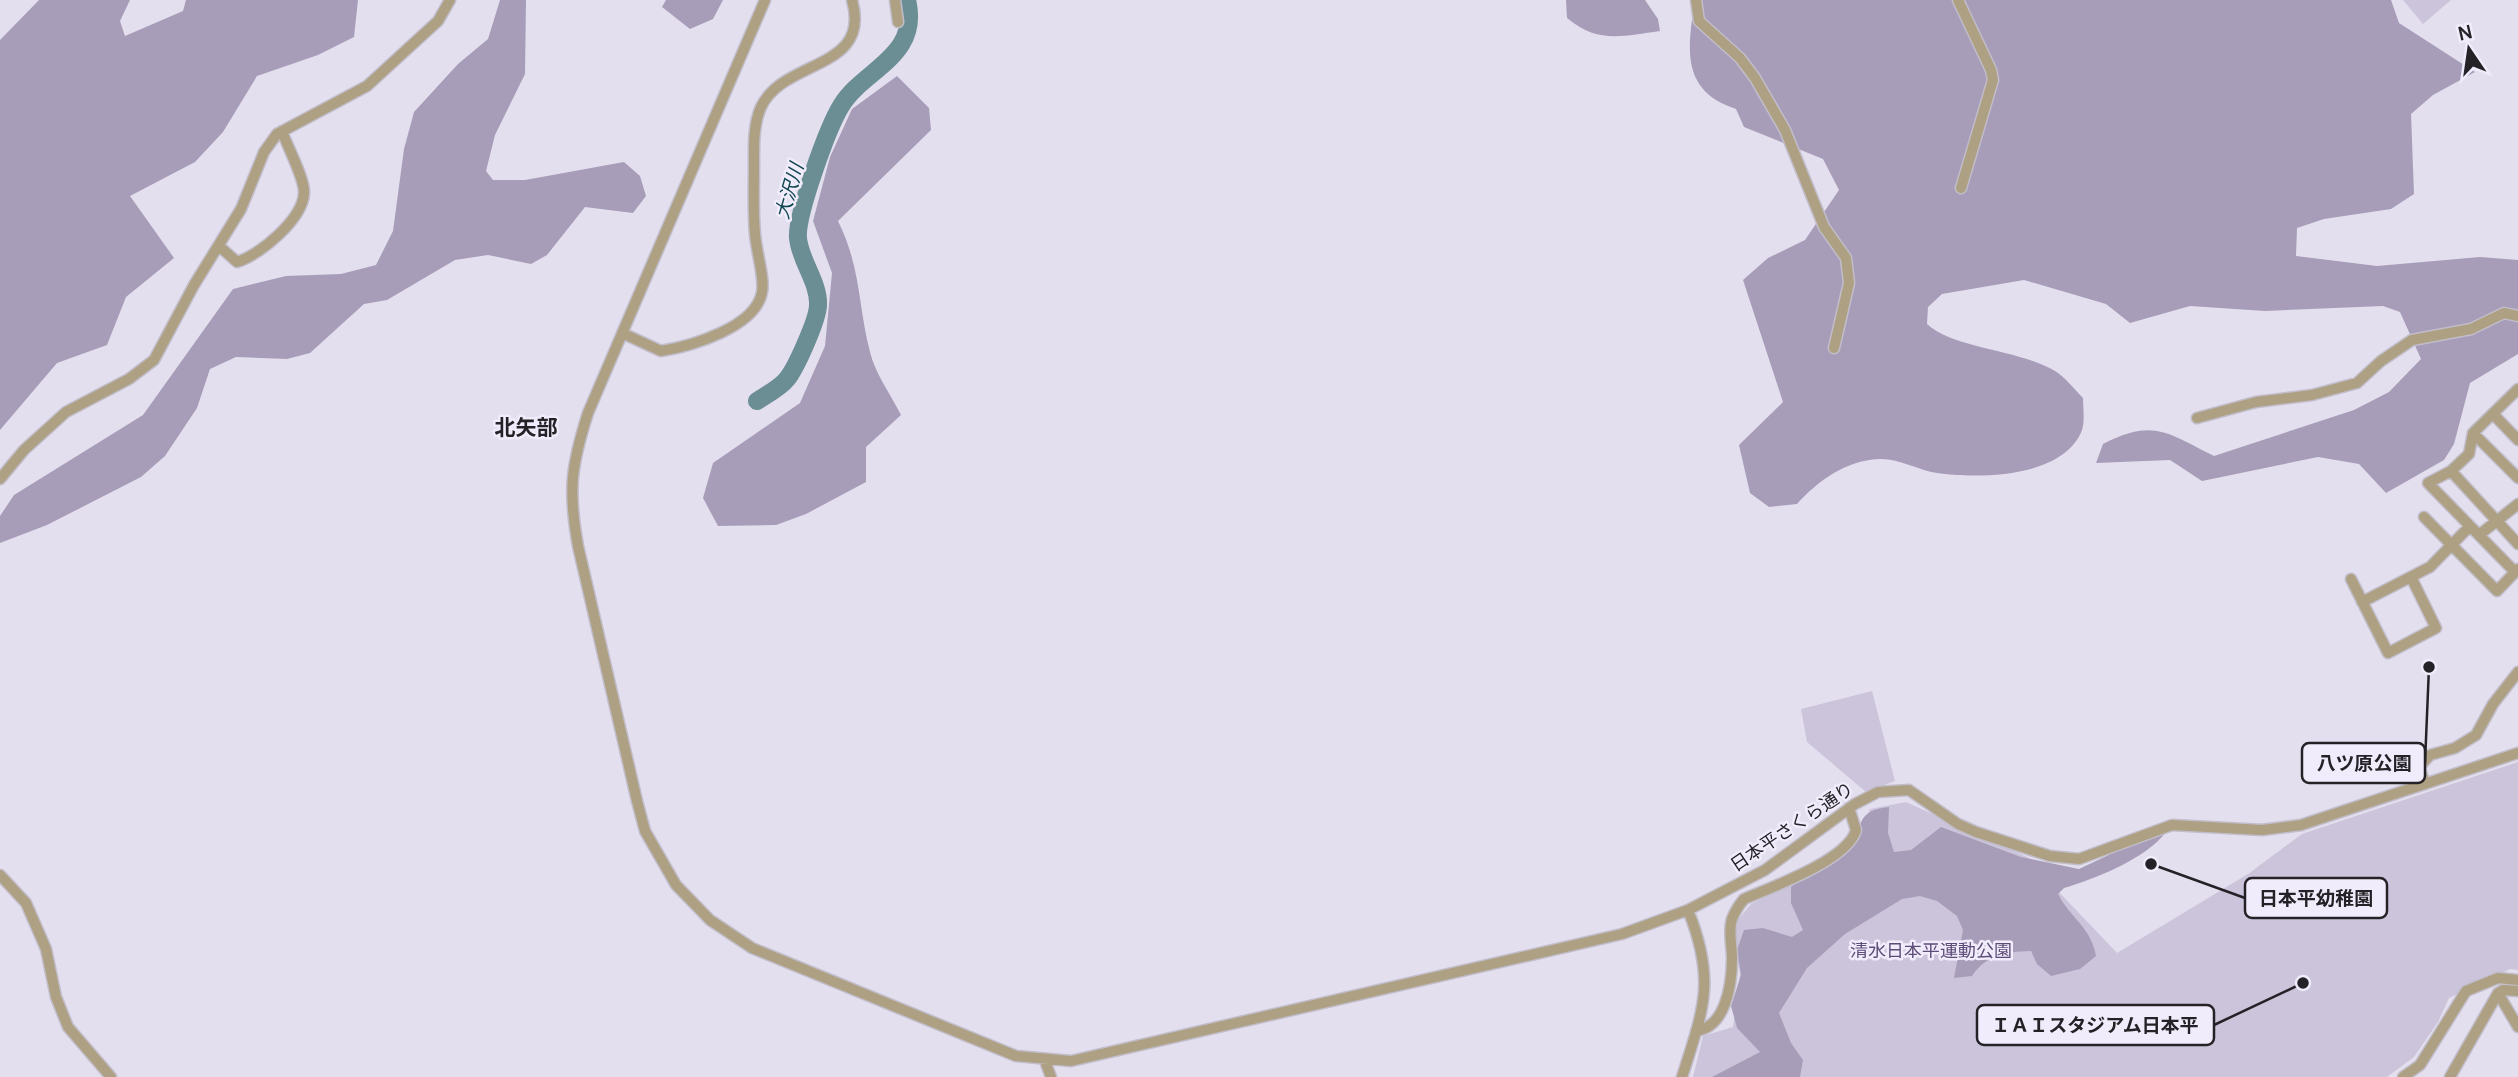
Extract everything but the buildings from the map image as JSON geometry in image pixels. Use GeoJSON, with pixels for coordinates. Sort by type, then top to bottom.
{"type":"FeatureCollection","features":[{"type":"Feature","properties":{"kind":"street"},"geometry":{"type":"LineString","coordinates":[[0,479],[24,450],[66,412],[129,379],[154,360],[251,188],[264,152],[282,131],[367,86],[438,21],[450,0]]}},
{"type":"Feature","properties":{"kind":"street","name":"日本平さくら通り"},"geometry":{"type":"LineString","coordinates":[[765,0],[588,413],[571,474],[571,506],[636,801],[645,831],[676,885],[710,920],[752,948],[1016,1056],[1045,1061],[1071,1061],[1608,937],[1688,910],[1765,870],[1849,808],[1878,792],[1909,790],[1958,824],[1976,832],[2050,856],[2079,859],[2172,825],[2263,830],[2321,820],[2518,753]]}},
{"type":"Feature","properties":{"kind":"street"},"geometry":{"type":"LineString","coordinates":[[622,333],[661,351],[723,331],[752,314],[763,290],[754,231],[754,133],[761,106],[785,81],[842,50],[851,40],[855,26],[852,0]]}},
{"type":"Feature","properties":{"kind":"street"},"geometry":{"type":"LineString","coordinates":[[895,0],[898,22]]}},
{"type":"Feature","properties":{"kind":"street"},"geometry":{"type":"LineString","coordinates":[[1696,0],[1699,21],[1740,58],[1755,78],[1785,130],[1824,227],[1846,258],[1849,283],[1834,348]]}},
{"type":"Feature","properties":{"kind":"street"},"geometry":{"type":"LineString","coordinates":[[1958,0],[1988,61],[1993,80],[1961,188]]}},
{"type":"Feature","properties":{"kind":"street"},"geometry":{"type":"LineString","coordinates":[[219,246],[237,262],[248,259],[274,240],[296,212],[304,195],[303,185],[282,131]]}},
{"type":"Feature","properties":{"kind":"street"},"geometry":{"type":"LineString","coordinates":[[2197,418],[2256,402],[2312,395],[2357,383],[2381,360],[2413,340],[2471,328],[2504,313],[2518,316]]}},
{"type":"Feature","properties":{"kind":"street"},"geometry":{"type":"LineString","coordinates":[[2424,517],[2497,591],[2516,570],[2428,484],[2451,471],[2469,454],[2473,433],[2518,389]]}},
{"type":"Feature","properties":{"kind":"street"},"geometry":{"type":"LineString","coordinates":[[2493,414],[2518,440]]}},
{"type":"Feature","properties":{"kind":"street"},"geometry":{"type":"LineString","coordinates":[[2473,433],[2518,478]]}},
{"type":"Feature","properties":{"kind":"street"},"geometry":{"type":"LineString","coordinates":[[2451,471],[2518,544]]}},
{"type":"Feature","properties":{"kind":"street"},"geometry":{"type":"LineString","coordinates":[[2362,602],[2430,567],[2452,545],[2496,521],[2518,504]]}},
{"type":"Feature","properties":{"kind":"street"},"geometry":{"type":"LineString","coordinates":[[2351,579],[2388,653],[2436,628],[2411,577]]}},
{"type":"Feature","properties":{"kind":"street"},"geometry":{"type":"LineString","coordinates":[[2425,784],[2418,767],[2430,755],[2455,748],[2476,735],[2494,704],[2518,672]]}},
{"type":"Feature","properties":{"kind":"street"},"geometry":{"type":"LineString","coordinates":[[1696,1031],[1712,1026],[1721,1014],[1731,971],[1731,928],[1738,907],[1744,900],[1835,855],[1848,844],[1856,830],[1849,808]]}},
{"type":"Feature","properties":{"kind":"street"},"geometry":{"type":"LineString","coordinates":[[0,875],[8,880],[26,903],[46,949],[55,997],[68,1027],[111,1077]]}},
{"type":"Feature","properties":{"kind":"street"},"geometry":{"type":"LineString","coordinates":[[1682,1077],[1706,988],[1706,966],[1688,910]]}},
{"type":"Feature","properties":{"kind":"street"},"geometry":{"type":"LineString","coordinates":[[2403,1077],[2420,1065],[2466,990],[2498,978],[2518,979]]}},
{"type":"Feature","properties":{"kind":"street"},"geometry":{"type":"LineString","coordinates":[[2450,1077],[2498,993],[2503,990],[2518,991]]}},
{"type":"Feature","properties":{"kind":"street"},"geometry":{"type":"LineString","coordinates":[[2498,993],[2518,1027]]}},
{"type":"Feature","properties":{"kind":"street"},"geometry":{"type":"LineString","coordinates":[[1045,1061],[1051,1077]]}},
{"type":"Feature","properties":{"kind":"street"},"geometry":{"type":"LineString","coordinates":[[2456,1065],[2463,1077]]}},
{"type":"Feature","properties":{"kind":"green space"},"geometry":{"type":"Polygon","coordinates":[[[2403,0],[2451,0],[2423,24],[2403,0]]]}},
{"type":"Feature","properties":{"kind":"green space"},"geometry":{"type":"Polygon","coordinates":[[[1872,691],[1895,781],[1866,792],[1807,742],[1801,709],[1872,691]]]}},
{"type":"Feature","properties":{"kind":"green space","name":"清水日本平運動公園"},"geometry":{"type":"Polygon","coordinates":[[[2518,762],[2518,970],[2510,969],[2449,998],[2438,1022],[2414,1057],[2387,1077],[1693,1077],[1703,1036],[1733,1027],[1740,973],[1731,928],[1751,904],[1790,885],[1862,831],[1870,809],[1906,802],[2049,867],[2057,890],[2117,953],[2248,874],[2302,834],[2518,762]]]}},
{"type":"Feature","properties":{"kind":"shaded area"},"geometry":{"type":"Polygon","coordinates":[[[39,0],[130,0],[120,21],[125,36],[183,11],[186,0],[358,0],[354,37],[318,55],[257,76],[223,132],[195,162],[130,196],[174,258],[126,297],[107,345],[57,363],[0,430],[0,40],[39,0]]]}},
{"type":"Feature","properties":{"kind":"shaded area"},"geometry":{"type":"Polygon","coordinates":[[[500,0],[526,0],[525,74],[495,135],[486,171],[493,180],[525,180],[624,162],[640,176],[646,196],[633,213],[585,207],[547,255],[531,264],[488,255],[455,260],[387,300],[364,304],[310,353],[287,359],[236,357],[210,369],[197,408],[165,456],[141,477],[47,525],[0,543],[0,516],[14,495],[143,415],[233,289],[286,276],[341,274],[376,265],[393,231],[404,149],[414,112],[458,64],[488,39],[500,0]]]}},
{"type":"Feature","properties":{"kind":"shaded area"},"geometry":{"type":"Polygon","coordinates":[[[666,0],[723,0],[713,19],[690,29],[662,7],[666,0]]]}},
{"type":"Feature","properties":{"kind":"shaded area"},"geometry":{"type":"Polygon","coordinates":[[[1566,0],[1645,0],[1658,19],[1660,31],[1611,36],[1589,32],[1567,18],[1566,0]]]}},
{"type":"Feature","properties":{"kind":"shaded area"},"geometry":{"type":"Polygon","coordinates":[[[1695,0],[2391,0],[2399,23],[2475,72],[2433,95],[2411,114],[2414,194],[2391,209],[2324,219],[2297,228],[2296,256],[2377,266],[2480,257],[2518,260],[2518,354],[2470,383],[2454,444],[2444,460],[2386,493],[2359,464],[2318,457],[2202,481],[2170,460],[2096,463],[2103,444],[2135,432],[2148,430],[2172,435],[2214,456],[2354,410],[2389,392],[2421,359],[2400,312],[2383,306],[2265,311],[2190,306],[2130,323],[2106,304],[2024,280],[1942,294],[1928,307],[1927,324],[1953,339],[2040,364],[2059,374],[2083,398],[2083,426],[2072,446],[2058,458],[2039,466],[1996,475],[1937,473],[1893,460],[1855,463],[1833,473],[1797,504],[1769,507],[1750,493],[1739,445],[1783,402],[1743,280],[1768,258],[1805,240],[1839,190],[1823,159],[1744,127],[1736,109],[1718,101],[1705,91],[1697,80],[1690,52],[1695,0]]]}},
{"type":"Feature","properties":{"kind":"shaded area"},"geometry":{"type":"Polygon","coordinates":[[[897,76],[929,108],[931,130],[838,221],[851,254],[872,360],[901,415],[866,447],[866,482],[806,514],[776,525],[718,526],[703,498],[713,463],[800,403],[825,346],[832,273],[813,221],[830,157],[852,109],[897,76]]]}},
{"type":"Feature","properties":{"kind":"shaded area"},"geometry":{"type":"Polygon","coordinates":[[[1889,807],[1888,833],[1894,852],[1911,850],[1941,827],[2021,857],[2079,869],[2136,842],[2166,832],[2134,859],[2064,888],[2058,894],[2090,938],[2096,956],[2080,969],[2051,976],[2037,964],[2031,951],[2022,951],[1990,959],[1972,976],[1954,978],[1963,930],[1957,916],[1937,901],[1920,896],[1902,899],[1845,934],[1807,968],[1779,1013],[1791,1043],[1803,1060],[1800,1077],[1712,1077],[1760,1052],[1737,1028],[1731,1006],[1741,975],[1737,950],[1744,930],[1763,928],[1792,937],[1803,930],[1791,903],[1791,887],[1859,833],[1864,817],[1877,809],[1889,807]]]}},
{"type":"Feature","properties":{"kind":"waterway","name":"大沢川"},"geometry":{"type":"LineString","coordinates":[[757,401],[787,379],[806,343],[817,312],[816,288],[799,247],[798,238],[807,192],[821,151],[841,106],[851,93],[888,60],[906,35],[909,19],[907,0]]}},
{"type":"Feature","properties":{"kind":"place","name":"八ツ原公園"},"geometry":{"type":"Point","coordinates":[2429,667]}},
{"type":"Feature","properties":{"kind":"place","name":"日本平幼稚園"},"geometry":{"type":"Point","coordinates":[2151,864]}},
{"type":"Feature","properties":{"kind":"place","name":"ＩＡＩスタジアム日本平"},"geometry":{"type":"Point","coordinates":[2303,983]}},
{"type":"Feature","properties":{"kind":"district","name":"北矢部"},"geometry":{"type":"Point","coordinates":[526,428]}}]}
